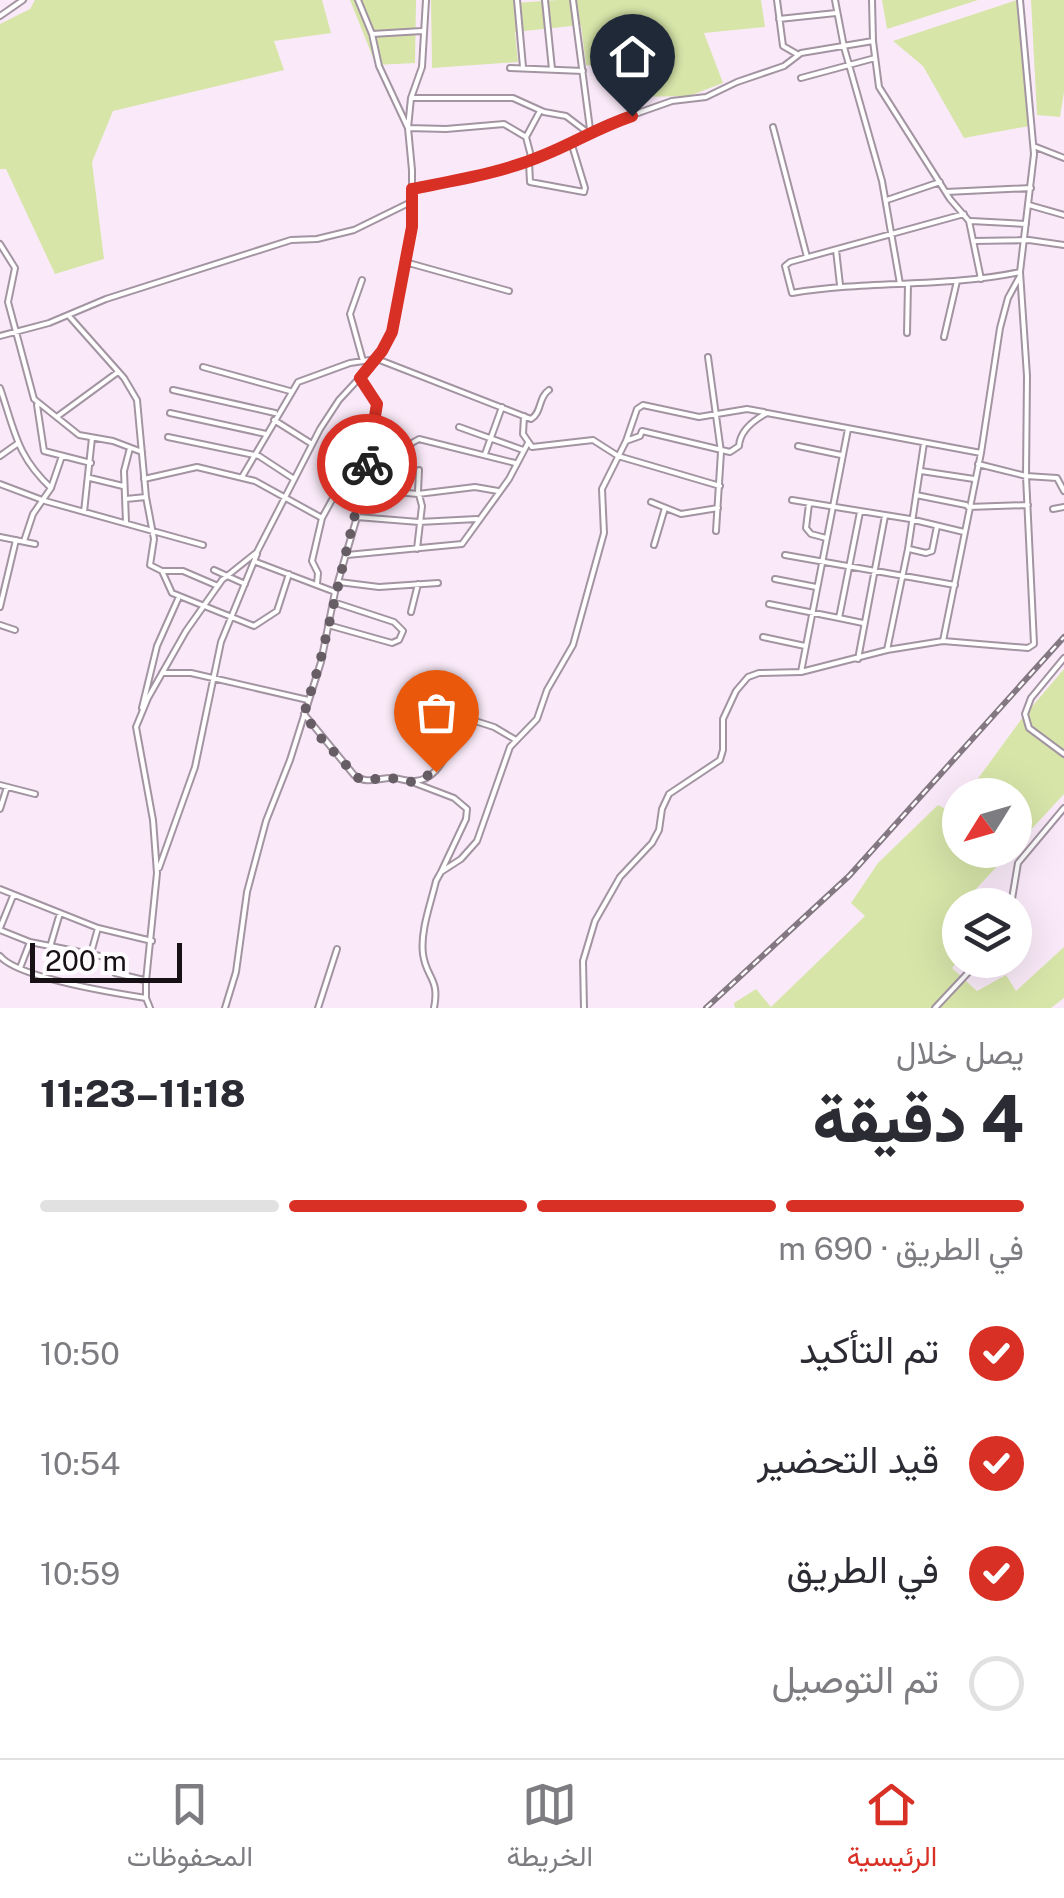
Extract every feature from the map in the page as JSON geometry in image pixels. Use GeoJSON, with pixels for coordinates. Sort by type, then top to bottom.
{"type":"FeatureCollection","features":[{"type":"Feature","properties":{"kind":"street"},"geometry":{"type":"LineString","coordinates":[[0,16],[23,0]]}},
{"type":"Feature","properties":{"kind":"street"},"geometry":{"type":"LineString","coordinates":[[358,0],[372,34],[379,66],[408,128]]}},
{"type":"Feature","properties":{"kind":"street"},"geometry":{"type":"LineString","coordinates":[[157,873],[179,819],[212,678],[252,561],[327,417],[377,359],[392,332],[412,227],[408,128],[411,98],[422,68],[426,0]]}},
{"type":"Feature","properties":{"kind":"street"},"geometry":{"type":"LineString","coordinates":[[516,0],[523,67]]}},
{"type":"Feature","properties":{"kind":"street"},"geometry":{"type":"LineString","coordinates":[[545,0],[552,69]]}},
{"type":"Feature","properties":{"kind":"street"},"geometry":{"type":"LineString","coordinates":[[573,0],[589,131]]}},
{"type":"Feature","properties":{"kind":"street"},"geometry":{"type":"LineString","coordinates":[[777,0],[782,46],[797,54]]}},
{"type":"Feature","properties":{"kind":"street"},"geometry":{"type":"LineString","coordinates":[[835,0],[885,200],[900,284]]}},
{"type":"Feature","properties":{"kind":"street"},"geometry":{"type":"LineString","coordinates":[[872,0],[881,92],[945,192],[969,222],[981,280]]}},
{"type":"Feature","properties":{"kind":"street"},"geometry":{"type":"LineString","coordinates":[[584,1008],[583,961],[594,920],[620,877],[652,842],[669,794],[723,754],[723,718],[748,676],[801,672],[943,641],[1028,648],[1034,644],[1026,476],[1027,376],[1020,274],[1034,147],[1020,0]]}},
{"type":"Feature","properties":{"kind":"street"},"geometry":{"type":"LineString","coordinates":[[779,19],[836,12]]}},
{"type":"Feature","properties":{"kind":"street"},"geometry":{"type":"LineString","coordinates":[[372,34],[425,31]]}},
{"type":"Feature","properties":{"kind":"street"},"geometry":{"type":"LineString","coordinates":[[412,189],[483,175],[531,160],[589,131],[672,100],[706,98],[737,82],[784,66],[797,54],[873,41]]}},
{"type":"Feature","properties":{"kind":"street"},"geometry":{"type":"LineString","coordinates":[[801,78],[875,58]]}},
{"type":"Feature","properties":{"kind":"street"},"geometry":{"type":"LineString","coordinates":[[510,68],[583,71]]}},
{"type":"Feature","properties":{"kind":"street"},"geometry":{"type":"LineString","coordinates":[[411,98],[508,98],[566,116],[589,131]]}},
{"type":"Feature","properties":{"kind":"street"},"geometry":{"type":"LineString","coordinates":[[540,111],[526,137],[530,182],[584,192],[586,188],[570,142]]}},
{"type":"Feature","properties":{"kind":"street"},"geometry":{"type":"LineString","coordinates":[[408,128],[504,124],[526,137]]}},
{"type":"Feature","properties":{"kind":"street"},"geometry":{"type":"LineString","coordinates":[[773,127],[807,257]]}},
{"type":"Feature","properties":{"kind":"street"},"geometry":{"type":"LineString","coordinates":[[1034,147],[1064,158]]}},
{"type":"Feature","properties":{"kind":"street"},"geometry":{"type":"LineString","coordinates":[[885,200],[940,182]]}},
{"type":"Feature","properties":{"kind":"street"},"geometry":{"type":"LineString","coordinates":[[945,192],[1031,188]]}},
{"type":"Feature","properties":{"kind":"street"},"geometry":{"type":"LineString","coordinates":[[0,336],[291,240],[354,230],[412,202]]}},
{"type":"Feature","properties":{"kind":"street"},"geometry":{"type":"LineString","coordinates":[[1029,205],[1064,215]]}},
{"type":"Feature","properties":{"kind":"street"},"geometry":{"type":"LineString","coordinates":[[964,214],[786,264],[792,294],[840,285],[981,280],[1020,274]]}},
{"type":"Feature","properties":{"kind":"street"},"geometry":{"type":"LineString","coordinates":[[969,222],[1026,224]]}},
{"type":"Feature","properties":{"kind":"street"},"geometry":{"type":"LineString","coordinates":[[973,240],[1064,242]]}},
{"type":"Feature","properties":{"kind":"street"},"geometry":{"type":"LineString","coordinates":[[0,244],[16,268],[8,302],[29,388],[37,402],[42,448],[91,463]]}},
{"type":"Feature","properties":{"kind":"street"},"geometry":{"type":"LineString","coordinates":[[836,249],[840,285]]}},
{"type":"Feature","properties":{"kind":"street"},"geometry":{"type":"LineString","coordinates":[[405,262],[509,291]]}},
{"type":"Feature","properties":{"kind":"street"},"geometry":{"type":"LineString","coordinates":[[943,641],[981,452],[1000,328],[1020,274]]}},
{"type":"Feature","properties":{"kind":"street"},"geometry":{"type":"LineString","coordinates":[[362,280],[350,314],[363,361]]}},
{"type":"Feature","properties":{"kind":"street"},"geometry":{"type":"LineString","coordinates":[[944,338],[958,281]]}},
{"type":"Feature","properties":{"kind":"street"},"geometry":{"type":"LineString","coordinates":[[907,332],[908,284]]}},
{"type":"Feature","properties":{"kind":"street"},"geometry":{"type":"LineString","coordinates":[[68,316],[118,372],[137,400],[154,545],[150,565],[162,572],[183,571],[218,586]]}},
{"type":"Feature","properties":{"kind":"street"},"geometry":{"type":"LineString","coordinates":[[708,358],[721,452],[716,531]]}},
{"type":"Feature","properties":{"kind":"street"},"geometry":{"type":"LineString","coordinates":[[242,478],[291,391],[302,379],[363,361],[377,359],[524,416],[536,416],[542,396],[550,390]]}},
{"type":"Feature","properties":{"kind":"street"},"geometry":{"type":"LineString","coordinates":[[203,367],[291,391]]}},
{"type":"Feature","properties":{"kind":"street"},"geometry":{"type":"LineString","coordinates":[[58,416],[118,372]]}},
{"type":"Feature","properties":{"kind":"street"},"geometry":{"type":"LineString","coordinates":[[225,1008],[236,972],[247,892],[266,821],[304,714],[364,489],[368,441],[377,404],[360,378]]}},
{"type":"Feature","properties":{"kind":"street"},"geometry":{"type":"LineString","coordinates":[[0,388],[17,444],[28,464],[51,488]]}},
{"type":"Feature","properties":{"kind":"street"},"geometry":{"type":"LineString","coordinates":[[173,390],[276,417],[312,444]]}},
{"type":"Feature","properties":{"kind":"street"},"geometry":{"type":"LineString","coordinates":[[37,402],[78,434],[142,452]]}},
{"type":"Feature","properties":{"kind":"street"},"geometry":{"type":"LineString","coordinates":[[441,872],[477,842],[502,764],[516,740],[537,720],[547,690],[573,645],[604,533],[602,488],[641,405],[699,417],[747,409],[981,452]]}},
{"type":"Feature","properties":{"kind":"street"},"geometry":{"type":"LineString","coordinates":[[484,454],[502,406]]}},
{"type":"Feature","properties":{"kind":"street"},"geometry":{"type":"LineString","coordinates":[[626,441],[640,436],[642,431],[721,452],[734,450],[748,426],[768,413]]}},
{"type":"Feature","properties":{"kind":"street"},"geometry":{"type":"LineString","coordinates":[[170,414],[266,434]]}},
{"type":"Feature","properties":{"kind":"street"},"geometry":{"type":"LineString","coordinates":[[524,416],[523,434],[537,448],[593,440],[618,456],[720,486]]}},
{"type":"Feature","properties":{"kind":"street"},"geometry":{"type":"LineString","coordinates":[[459,426],[523,450]]}},
{"type":"Feature","properties":{"kind":"street"},"geometry":{"type":"LineString","coordinates":[[801,672],[848,429]]}},
{"type":"Feature","properties":{"kind":"street"},"geometry":{"type":"LineString","coordinates":[[168,436],[254,456],[294,479]]}},
{"type":"Feature","properties":{"kind":"street"},"geometry":{"type":"LineString","coordinates":[[84,512],[92,438]]}},
{"type":"Feature","properties":{"kind":"street"},"geometry":{"type":"LineString","coordinates":[[374,490],[389,466],[419,439],[515,464]]}},
{"type":"Feature","properties":{"kind":"street"},"geometry":{"type":"LineString","coordinates":[[347,556],[462,544],[528,443]]}},
{"type":"Feature","properties":{"kind":"street"},"geometry":{"type":"LineString","coordinates":[[888,650],[924,443]]}},
{"type":"Feature","properties":{"kind":"street"},"geometry":{"type":"LineString","coordinates":[[0,456],[17,444]]}},
{"type":"Feature","properties":{"kind":"street"},"geometry":{"type":"LineString","coordinates":[[798,446],[841,455]]}},
{"type":"Feature","properties":{"kind":"street"},"geometry":{"type":"LineString","coordinates":[[126,522],[124,463],[130,448]]}},
{"type":"Feature","properties":{"kind":"street"},"geometry":{"type":"LineString","coordinates":[[24,541],[33,514],[51,488],[62,456]]}},
{"type":"Feature","properties":{"kind":"street"},"geometry":{"type":"LineString","coordinates":[[978,464],[1026,476],[1057,478],[1064,491]]}},
{"type":"Feature","properties":{"kind":"street"},"geometry":{"type":"LineString","coordinates":[[144,479],[197,467],[242,478],[322,518]]}},
{"type":"Feature","properties":{"kind":"street"},"geometry":{"type":"LineString","coordinates":[[416,549],[422,506],[419,470]]}},
{"type":"Feature","properties":{"kind":"street"},"geometry":{"type":"LineString","coordinates":[[921,470],[974,479]]}},
{"type":"Feature","properties":{"kind":"street"},"geometry":{"type":"LineString","coordinates":[[90,478],[123,486]]}},
{"type":"Feature","properties":{"kind":"street"},"geometry":{"type":"LineString","coordinates":[[0,484],[45,501],[203,545]]}},
{"type":"Feature","properties":{"kind":"street"},"geometry":{"type":"LineString","coordinates":[[364,489],[418,494],[475,487],[499,491]]}},
{"type":"Feature","properties":{"kind":"street"},"geometry":{"type":"LineString","coordinates":[[916,495],[968,506],[1028,505]]}},
{"type":"Feature","properties":{"kind":"street"},"geometry":{"type":"LineString","coordinates":[[124,499],[146,497]]}},
{"type":"Feature","properties":{"kind":"street"},"geometry":{"type":"LineString","coordinates":[[317,584],[318,573],[312,561],[329,502],[335,498],[359,506]]}},
{"type":"Feature","properties":{"kind":"street"},"geometry":{"type":"LineString","coordinates":[[792,500],[964,532]]}},
{"type":"Feature","properties":{"kind":"street"},"geometry":{"type":"LineString","coordinates":[[651,502],[681,514],[718,508]]}},
{"type":"Feature","properties":{"kind":"street"},"geometry":{"type":"LineString","coordinates":[[809,504],[806,528],[811,534],[826,538]]}},
{"type":"Feature","properties":{"kind":"street"},"geometry":{"type":"LineString","coordinates":[[654,545],[665,508]]}},
{"type":"Feature","properties":{"kind":"street"},"geometry":{"type":"LineString","coordinates":[[1053,509],[1064,508]]}},
{"type":"Feature","properties":{"kind":"street"},"geometry":{"type":"LineString","coordinates":[[839,618],[860,512]]}},
{"type":"Feature","properties":{"kind":"street"},"geometry":{"type":"LineString","coordinates":[[858,659],[885,516]]}},
{"type":"Feature","properties":{"kind":"street"},"geometry":{"type":"LineString","coordinates":[[357,517],[419,522],[478,519]]}},
{"type":"Feature","properties":{"kind":"street"},"geometry":{"type":"LineString","coordinates":[[908,549],[932,551],[936,526]]}},
{"type":"Feature","properties":{"kind":"street"},"geometry":{"type":"LineString","coordinates":[[0,537],[36,544]]}},
{"type":"Feature","properties":{"kind":"street"},"geometry":{"type":"LineString","coordinates":[[0,606],[16,540]]}},
{"type":"Feature","properties":{"kind":"street"},"geometry":{"type":"LineString","coordinates":[[784,555],[955,585]]}},
{"type":"Feature","properties":{"kind":"street"},"geometry":{"type":"LineString","coordinates":[[141,712],[203,606],[227,575],[252,561],[336,592]]}},
{"type":"Feature","properties":{"kind":"street"},"geometry":{"type":"LineString","coordinates":[[214,570],[246,584]]}},
{"type":"Feature","properties":{"kind":"street"},"geometry":{"type":"LineString","coordinates":[[162,572],[168,588],[178,598],[254,626],[274,614],[289,574]]}},
{"type":"Feature","properties":{"kind":"street"},"geometry":{"type":"LineString","coordinates":[[774,579],[816,587]]}},
{"type":"Feature","properties":{"kind":"street"},"geometry":{"type":"LineString","coordinates":[[338,582],[379,586],[438,584]]}},
{"type":"Feature","properties":{"kind":"street"},"geometry":{"type":"LineString","coordinates":[[411,612],[418,584]]}},
{"type":"Feature","properties":{"kind":"street"},"geometry":{"type":"LineString","coordinates":[[150,1008],[146,980],[157,873],[136,727],[158,646],[178,598]]}},
{"type":"Feature","properties":{"kind":"street"},"geometry":{"type":"LineString","coordinates":[[328,625],[392,643],[399,640],[403,631],[394,622],[333,602]]}},
{"type":"Feature","properties":{"kind":"street"},"geometry":{"type":"LineString","coordinates":[[769,604],[864,623]]}},
{"type":"Feature","properties":{"kind":"street"},"geometry":{"type":"LineString","coordinates":[[0,625],[15,630]]}},
{"type":"Feature","properties":{"kind":"street"},"geometry":{"type":"LineString","coordinates":[[763,637],[805,646]]}},
{"type":"Feature","properties":{"kind":"street"},"geometry":{"type":"LineString","coordinates":[[1064,658],[1031,698],[1024,714],[1029,728],[1064,754]]}},
{"type":"Feature","properties":{"kind":"street"},"geometry":{"type":"LineString","coordinates":[[162,673],[191,673],[308,700]]}},
{"type":"Feature","properties":{"kind":"street"},"geometry":{"type":"LineString","coordinates":[[304,714],[358,779],[412,782],[454,798],[466,809],[466,819],[436,881],[423,948],[437,987],[434,1008]]}},
{"type":"Feature","properties":{"kind":"street"},"geometry":{"type":"LineString","coordinates":[[412,782],[436,772],[457,734],[472,720],[516,740]]}},
{"type":"Feature","properties":{"kind":"street"},"geometry":{"type":"LineString","coordinates":[[0,809],[3,786],[35,794]]}},
{"type":"Feature","properties":{"kind":"street"},"geometry":{"type":"LineString","coordinates":[[1014,888],[1018,863],[1064,808]]}},
{"type":"Feature","properties":{"kind":"street"},"geometry":{"type":"LineString","coordinates":[[0,889],[98,928],[152,941]]}},
{"type":"Feature","properties":{"kind":"street"},"geometry":{"type":"LineString","coordinates":[[14,894],[0,929],[30,942],[110,958],[115,973],[146,980]]}},
{"type":"Feature","properties":{"kind":"street"},"geometry":{"type":"LineString","coordinates":[[50,947],[60,912]]}},
{"type":"Feature","properties":{"kind":"street"},"geometry":{"type":"LineString","coordinates":[[90,954],[98,928]]}},
{"type":"Feature","properties":{"kind":"street"},"geometry":{"type":"LineString","coordinates":[[20,968],[30,942]]}},
{"type":"Feature","properties":{"kind":"street"},"geometry":{"type":"LineString","coordinates":[[318,1008],[337,949]]}},
{"type":"Feature","properties":{"kind":"street"},"geometry":{"type":"LineString","coordinates":[[0,956],[7,964],[20,968],[146,998]]}},
{"type":"Feature","properties":{"kind":"street"},"geometry":{"type":"LineString","coordinates":[[935,1008],[963,978]]}},
{"type":"Feature","properties":{"kind":"green space"},"geometry":{"type":"Polygon","coordinates":[[[35,0],[322,0],[331,33],[274,41],[284,70],[113,111],[92,162],[104,259],[55,274],[6,169],[0,169],[0,24],[30,9],[35,0]]]}},
{"type":"Feature","properties":{"kind":"green space"},"geometry":{"type":"Polygon","coordinates":[[[350,0],[416,0],[415,63],[376,65],[350,0]]]}},
{"type":"Feature","properties":{"kind":"green space"},"geometry":{"type":"Polygon","coordinates":[[[431,0],[761,0],[765,27],[704,33],[723,83],[689,96],[636,97],[627,69],[586,65],[581,25],[515,32],[518,62],[432,68],[431,0]]]}},
{"type":"Feature","properties":{"kind":"green space"},"geometry":{"type":"Polygon","coordinates":[[[882,0],[978,0],[887,29],[882,0]]]}},
{"type":"Feature","properties":{"kind":"green space"},"geometry":{"type":"Polygon","coordinates":[[[1017,0],[1029,126],[964,138],[923,66],[893,41],[1017,0]]]}},
{"type":"Feature","properties":{"kind":"green space"},"geometry":{"type":"Polygon","coordinates":[[[1031,0],[1064,0],[1064,92],[1060,117],[1037,115],[1031,0]]]}},
{"type":"Feature","properties":{"kind":"green space"},"geometry":{"type":"Polygon","coordinates":[[[1064,669],[1064,794],[1032,829],[1032,778],[978,778],[1064,669]]]}},
{"type":"Feature","properties":{"kind":"green space"},"geometry":{"type":"Polygon","coordinates":[[[938,805],[942,807],[942,868],[995,868],[977,888],[942,888],[942,978],[963,978],[977,991],[1008,978],[1016,991],[1064,947],[1064,998],[1051,1008],[735,1008],[734,1003],[756,989],[771,1007],[865,916],[851,903],[878,863],[938,805]]]}},
{"type":"Feature","properties":{"kind":"railway"},"geometry":{"type":"LineString","coordinates":[[706,1008],[849,876],[1064,637]]}},
{"type":"Feature","properties":{"kind":"way so far"},"geometry":{"type":"LineString","coordinates":[[367,464],[364,489],[304,714],[360,780],[391,778],[412,782],[436,772]]}},
{"type":"Feature","properties":{"kind":"route"},"geometry":{"type":"LineString","coordinates":[[367,464],[377,404],[360,378],[392,332],[412,227],[412,189],[529,161],[596,128],[632,116]]}}]}
